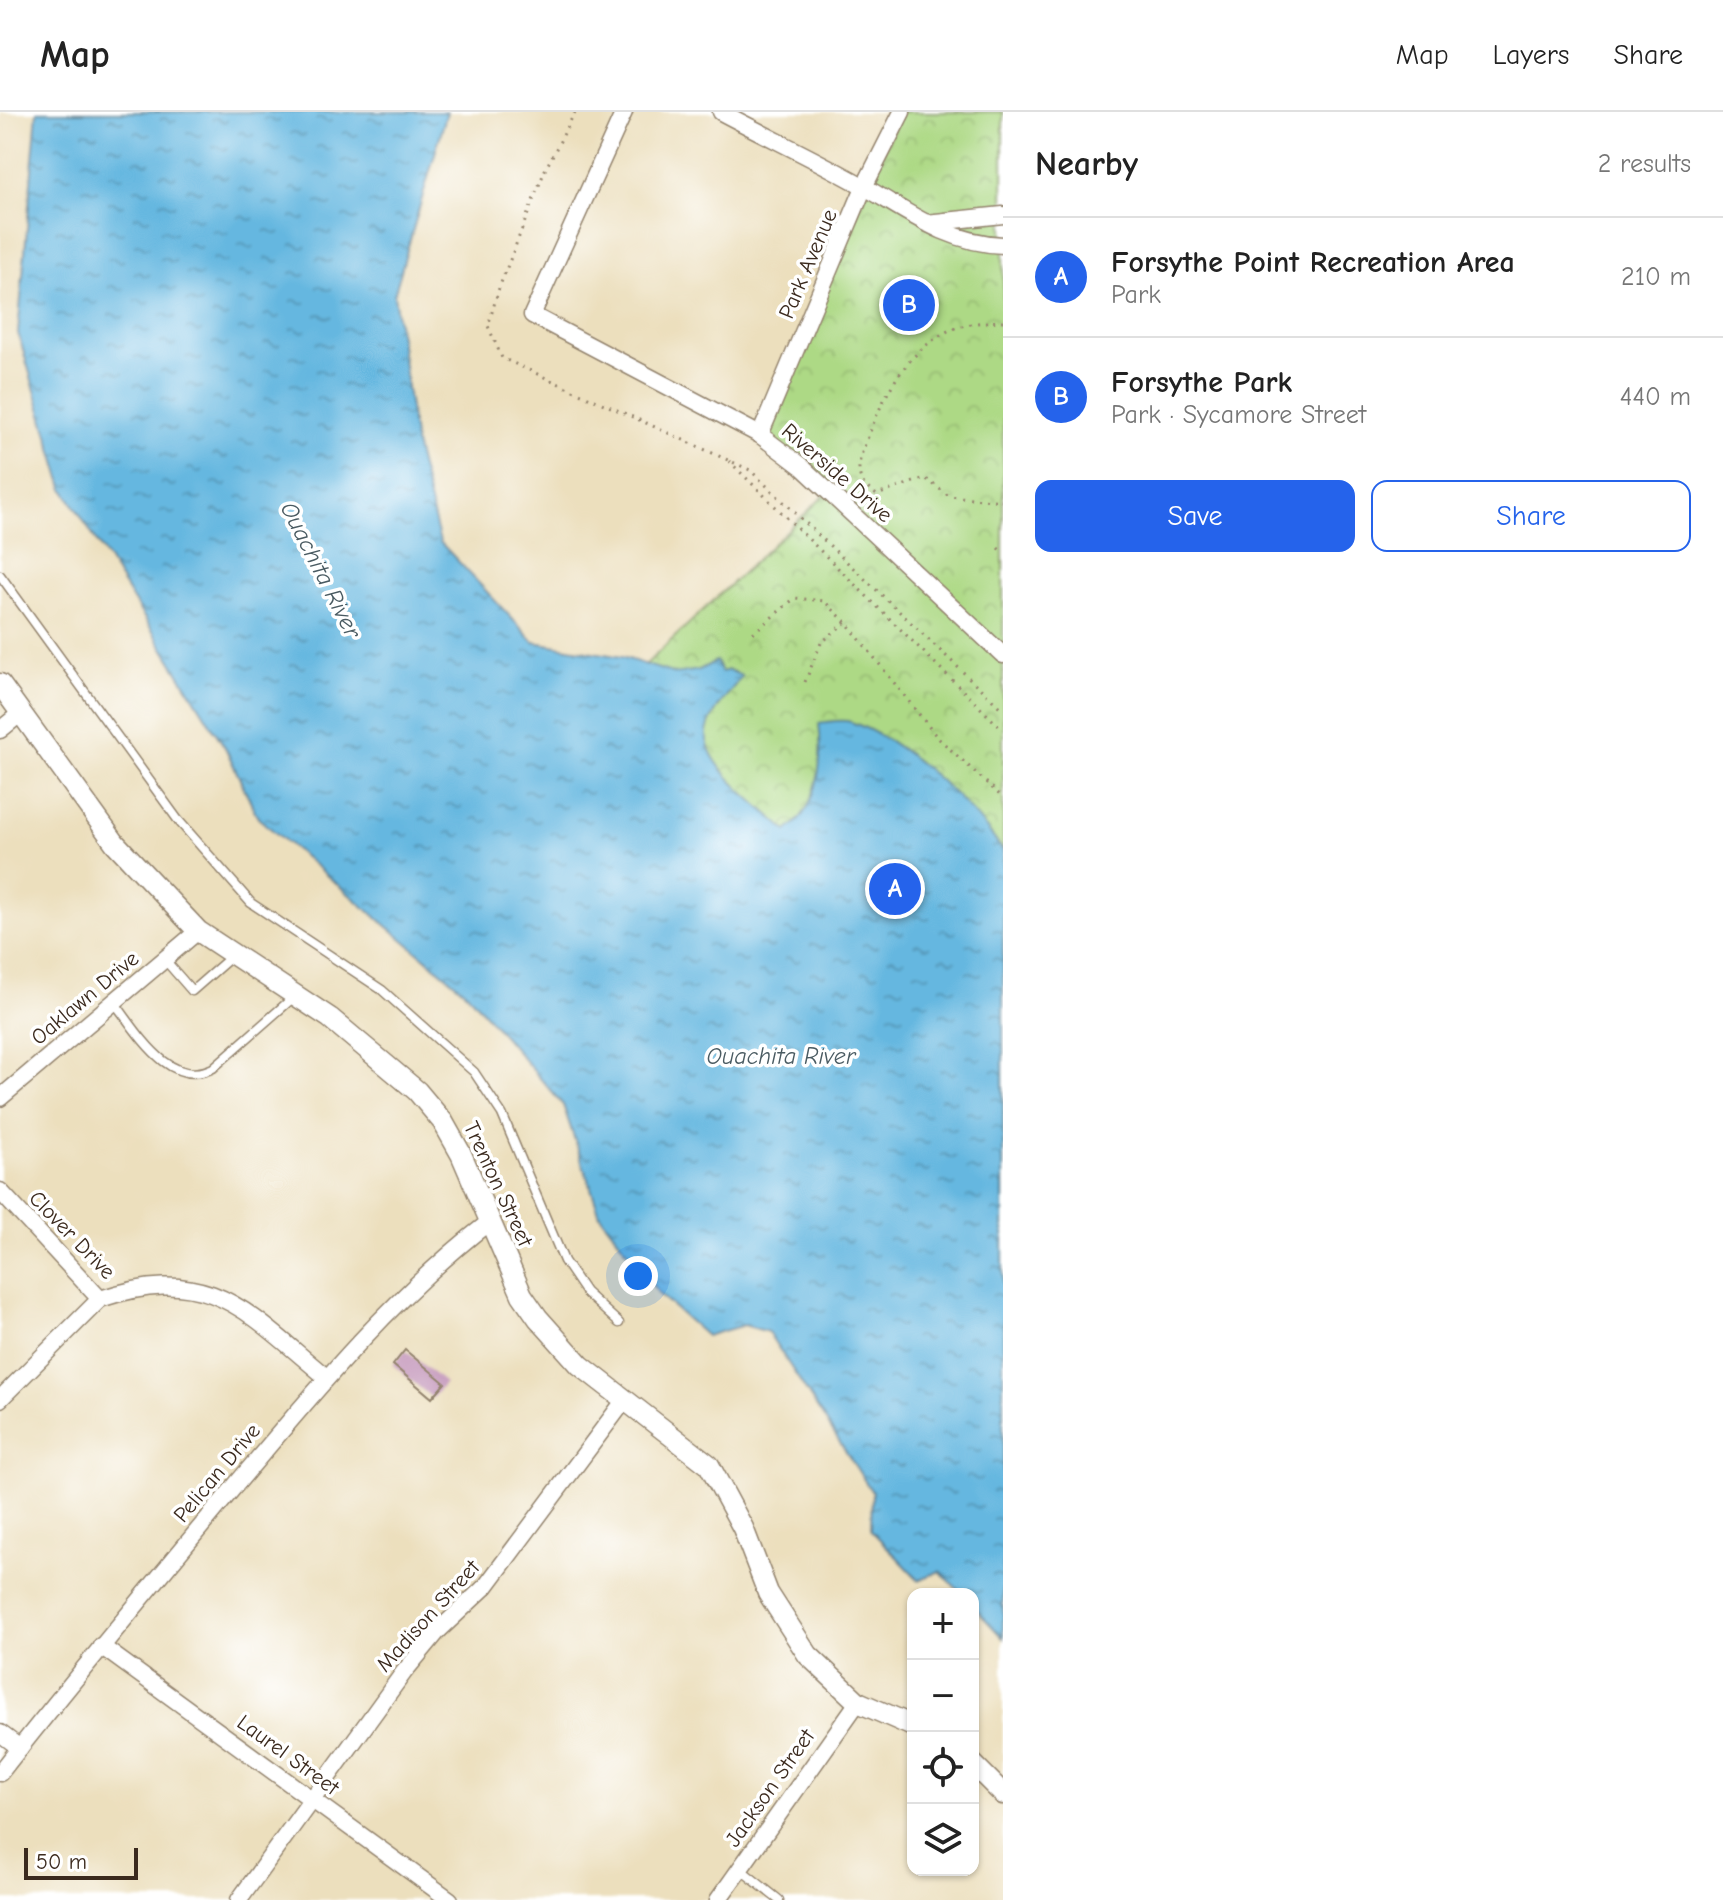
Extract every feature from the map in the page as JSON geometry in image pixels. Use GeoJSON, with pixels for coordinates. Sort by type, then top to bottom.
{"type":"FeatureCollection","features":[{"type":"Feature","properties":{"kind":"street","name":"Riverside Drive"},"geometry":{"type":"LineString","coordinates":[[624,112],[532,315],[760,435],[801,466],[1003,655]]}},
{"type":"Feature","properties":{"kind":"street"},"geometry":{"type":"LineString","coordinates":[[721,112],[864,187],[924,224],[958,239],[1003,245]]}},
{"type":"Feature","properties":{"kind":"street","name":"Park Avenue"},"geometry":{"type":"LineString","coordinates":[[760,435],[864,187],[902,112]]}},
{"type":"Feature","properties":{"kind":"street"},"geometry":{"type":"LineString","coordinates":[[924,224],[1003,215]]}},
{"type":"Feature","properties":{"kind":"street","name":"Trenton Street"},"geometry":{"type":"LineString","coordinates":[[0,684],[115,843],[198,931],[375,1053],[417,1091],[443,1122],[461,1154],[522,1295],[538,1318],[580,1365],[709,1465],[731,1503],[768,1593],[808,1655],[858,1702],[907,1723]]}},
{"type":"Feature","properties":{"kind":"street"},"geometry":{"type":"LineString","coordinates":[[0,730],[21,713]]}},
{"type":"Feature","properties":{"kind":"street","name":"Oaklawn Drive"},"geometry":{"type":"LineString","coordinates":[[0,1098],[198,931]]}},
{"type":"Feature","properties":{"kind":"street","name":"Clover Drive"},"geometry":{"type":"LineString","coordinates":[[0,1191],[100,1299],[134,1288],[172,1284],[205,1290],[236,1304],[326,1377]]}},
{"type":"Feature","properties":{"kind":"street","name":"Pelican Drive"},"geometry":{"type":"LineString","coordinates":[[0,1773],[101,1646],[326,1377],[436,1264],[489,1222]]}},
{"type":"Feature","properties":{"kind":"street"},"geometry":{"type":"LineString","coordinates":[[0,1399],[100,1299]]}},
{"type":"Feature","properties":{"kind":"street","name":"Madison Street"},"geometry":{"type":"LineString","coordinates":[[239,1900],[404,1672],[438,1631],[486,1586],[624,1401]]}},
{"type":"Feature","properties":{"kind":"street","name":"Laurel Street"},"geometry":{"type":"LineString","coordinates":[[101,1646],[450,1900]]}},
{"type":"Feature","properties":{"kind":"street","name":"Jackson Street"},"geometry":{"type":"LineString","coordinates":[[718,1900],[858,1702]]}},
{"type":"Feature","properties":{"kind":"street"},"geometry":{"type":"LineString","coordinates":[[0,1733],[20,1748]]}},
{"type":"Feature","properties":{"kind":"street"},"geometry":{"type":"LineString","coordinates":[[979,1770],[1003,1794]]}},
{"type":"Feature","properties":{"kind":"lane"},"geometry":{"type":"LineString","coordinates":[[0,575],[178,820],[251,903],[382,990],[474,1072],[502,1114],[564,1261],[585,1292],[619,1323]]}},
{"type":"Feature","properties":{"kind":"lane"},"geometry":{"type":"LineString","coordinates":[[165,959],[192,991],[234,955]]}},
{"type":"Feature","properties":{"kind":"lane"},"geometry":{"type":"LineString","coordinates":[[114,1002],[169,1067],[185,1073],[202,1074],[296,996]]}},
{"type":"Feature","properties":{"kind":"lane"},"geometry":{"type":"LineString","coordinates":[[740,1869],[779,1900]]}},
{"type":"Feature","properties":{"kind":"path"},"geometry":{"type":"LineString","coordinates":[[575,112],[545,170],[499,288],[488,326],[502,358],[750,470],[1003,710]]}},
{"type":"Feature","properties":{"kind":"path"},"geometry":{"type":"LineString","coordinates":[[1003,321],[949,330],[897,374],[879,402],[859,457],[857,474],[864,488],[877,495],[925,478],[949,496],[1003,501]]}},
{"type":"Feature","properties":{"kind":"path"},"geometry":{"type":"LineString","coordinates":[[726,459],[1003,730]]}},
{"type":"Feature","properties":{"kind":"path"},"geometry":{"type":"LineString","coordinates":[[998,548],[1003,553]]}},
{"type":"Feature","properties":{"kind":"path"},"geometry":{"type":"LineString","coordinates":[[753,633],[795,598],[824,601],[846,622],[937,737],[1003,798]]}},
{"type":"Feature","properties":{"kind":"path"},"geometry":{"type":"LineString","coordinates":[[805,682],[821,643],[846,622]]}},
{"type":"Feature","properties":{"kind":"green space"},"geometry":{"type":"Polygon","coordinates":[[[901,112],[1003,112],[1003,1109],[606,702],[825,495],[760,435],[901,112]]]}},
{"type":"Feature","properties":{"kind":"water","name":"Ouachita River"},"geometry":{"type":"Polygon","coordinates":[[[37,112],[447,112],[394,295],[415,444],[440,542],[534,642],[622,657],[675,674],[699,670],[716,661],[721,672],[729,670],[742,676],[714,714],[707,741],[722,770],[787,831],[798,821],[813,796],[819,767],[819,723],[844,721],[872,731],[935,776],[973,814],[1003,851],[1003,1638],[979,1612],[979,1588],[956,1588],[940,1571],[919,1580],[871,1530],[872,1492],[768,1332],[744,1325],[706,1336],[660,1295],[600,1215],[563,1105],[468,994],[258,818],[226,749],[64,489],[18,333],[37,112]]]}},
{"type":"Feature","properties":{"kind":"building"},"geometry":{"type":"Polygon","coordinates":[[[405,1350],[445,1383],[432,1398],[393,1365],[405,1350]]]}},
{"type":"Feature","properties":{"kind":"place","name":"Forsythe Park"},"geometry":{"type":"Point","coordinates":[909,305]}},
{"type":"Feature","properties":{"kind":"place","name":"Forsythe Point Recreation Area"},"geometry":{"type":"Point","coordinates":[895,889]}}]}
